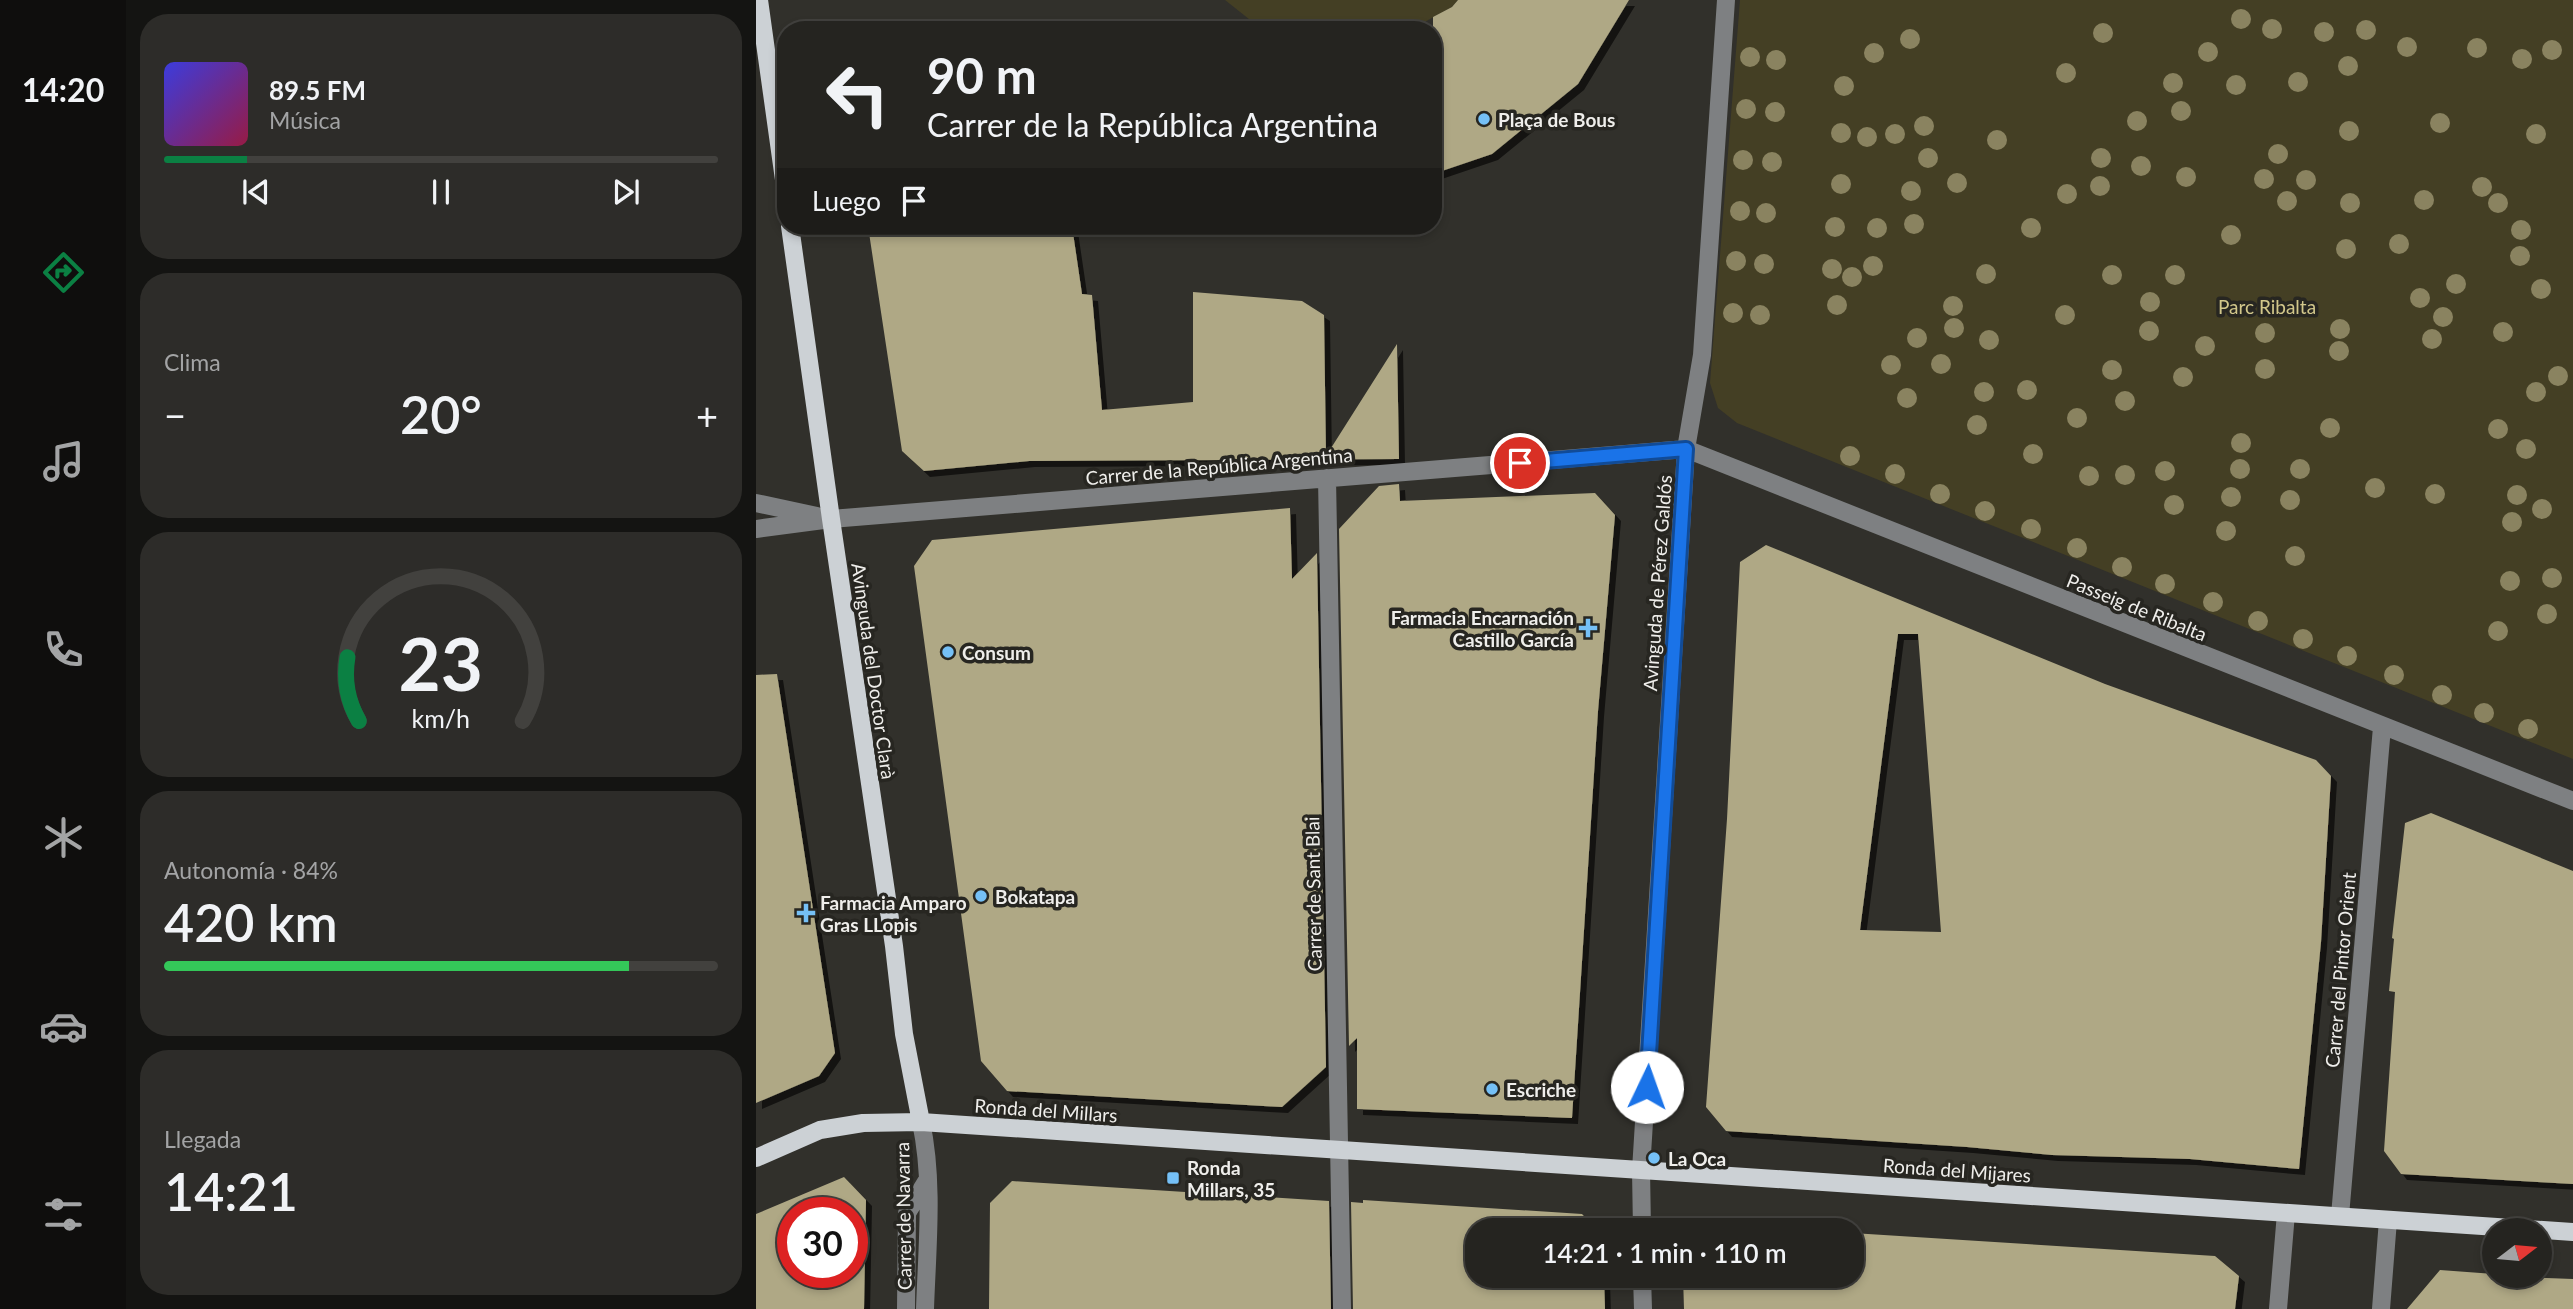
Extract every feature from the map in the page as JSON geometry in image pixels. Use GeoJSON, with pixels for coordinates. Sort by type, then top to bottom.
{"type":"FeatureCollection","features":[{"type":"Feature","properties":{"kind":"main road"},"geometry":{"type":"LineString","coordinates":[[759,0],[777,129]]}},
{"type":"Feature","properties":{"kind":"main road","name":"Avinguda del Doctor Clarà"},"geometry":{"type":"LineString","coordinates":[[791,235],[894,946],[904,1034],[921,1122]]}},
{"type":"Feature","properties":{"kind":"main road","name":"Ronda del Millars"},"geometry":{"type":"LineString","coordinates":[[756,1157],[820,1130],[863,1123],[921,1122],[1339,1150]]}},
{"type":"Feature","properties":{"kind":"main road","name":"Ronda del Mijares"},"geometry":{"type":"LineString","coordinates":[[1339,1150],[2573,1232]]}},
{"type":"Feature","properties":{"kind":"street","name":"Avinguda de Pérez Galdós"},"geometry":{"type":"LineString","coordinates":[[1642,1218],[1641,1170],[1686,449],[1702,355],[1727,0]]}},
{"type":"Feature","properties":{"kind":"street","name":"Carrer de la República Argentina"},"geometry":{"type":"LineString","coordinates":[[756,529],[831,519],[1686,449]]}},
{"type":"Feature","properties":{"kind":"street","name":"Passeig de Ribalta"},"geometry":{"type":"LineString","coordinates":[[1686,449],[2573,801]]}},
{"type":"Feature","properties":{"kind":"street","name":"Carrer de Sant Blai"},"geometry":{"type":"LineString","coordinates":[[1327,478],[1342,1309]]}},
{"type":"Feature","properties":{"kind":"street"},"geometry":{"type":"LineString","coordinates":[[756,503],[831,519]]}},
{"type":"Feature","properties":{"kind":"street","name":"Carrer del Pintor Orient"},"geometry":{"type":"LineString","coordinates":[[2340,1216],[2382,727]]}},
{"type":"Feature","properties":{"kind":"street","name":"Carrer de Navarra"},"geometry":{"type":"LineString","coordinates":[[921,1122],[927,1147],[928,1178],[925,1309]]}},
{"type":"Feature","properties":{"kind":"street"},"geometry":{"type":"LineString","coordinates":[[906,1309],[907,1213],[928,1178]]}},
{"type":"Feature","properties":{"kind":"street"},"geometry":{"type":"LineString","coordinates":[[2278,1309],[2286,1213]]}},
{"type":"Feature","properties":{"kind":"street"},"geometry":{"type":"LineString","coordinates":[[2381,1309],[2388,1220]]}},
{"type":"Feature","properties":{"kind":"street"},"geometry":{"type":"LineString","coordinates":[[1642,1288],[1643,1309]]}},
{"type":"Feature","properties":{"kind":"green space"},"geometry":{"type":"Polygon","coordinates":[[[1225,0],[1458,0],[1452,7],[1426,21],[1251,21],[1225,0]]]}},
{"type":"Feature","properties":{"kind":"green space","name":"Parc Ribalta"},"geometry":{"type":"Polygon","coordinates":[[[1740,0],[2573,0],[2573,759],[1737,423],[1718,408],[1710,383],[1740,0]]]}},
{"type":"Feature","properties":{"kind":"building","name":"Plaça de Bous"},"geometry":{"type":"Polygon","coordinates":[[[1458,0],[1629,0],[1578,84],[1492,154],[1442,171],[1442,21],[1433,21],[1433,17],[1452,7],[1458,0]]]}},
{"type":"Feature","properties":{"kind":"building"},"geometry":{"type":"Polygon","coordinates":[[[869,235],[1073,235],[1082,294],[1092,295],[1102,410],[1193,402],[1193,292],[1302,301],[1324,315],[1326,456],[1397,344],[1399,459],[1029,461],[924,471],[902,451],[869,235]]]}},
{"type":"Feature","properties":{"kind":"building"},"geometry":{"type":"Polygon","coordinates":[[[1399,484],[1400,501],[1595,493],[1615,515],[1598,711],[1572,1118],[1357,1109],[1357,1038],[1349,1046],[1339,529],[1379,486],[1399,484]]]}},
{"type":"Feature","properties":{"kind":"building"},"geometry":{"type":"Polygon","coordinates":[[[1290,508],[1292,579],[1317,553],[1326,1067],[1282,1107],[1007,1091],[981,1061],[914,566],[932,540],[1290,508]]]}},
{"type":"Feature","properties":{"kind":"building"},"geometry":{"type":"Polygon","coordinates":[[[1766,545],[2105,684],[2316,760],[2331,776],[2321,942],[2299,1169],[2190,1159],[2052,1155],[1726,1131],[1706,1107],[1727,819],[1740,562],[1766,545]],[[1898,634],[1860,930],[1941,932],[1918,634],[1898,634]]]}},
{"type":"Feature","properties":{"kind":"building"},"geometry":{"type":"Polygon","coordinates":[[[777,674],[835,1053],[819,1076],[756,1103],[756,675],[777,674]]]}},
{"type":"Feature","properties":{"kind":"building"},"geometry":{"type":"Polygon","coordinates":[[[2431,813],[2573,871],[2573,1184],[2401,1174],[2384,1151],[2395,992],[2389,991],[2392,938],[2405,823],[2431,813]]]}},
{"type":"Feature","properties":{"kind":"building"},"geometry":{"type":"Polygon","coordinates":[[[844,1177],[863,1197],[796,1197],[844,1177]]]}},
{"type":"Feature","properties":{"kind":"building"},"geometry":{"type":"Polygon","coordinates":[[[1012,1181],[1329,1201],[1331,1309],[989,1309],[990,1203],[1012,1181]]]}},
{"type":"Feature","properties":{"kind":"building"},"geometry":{"type":"Polygon","coordinates":[[[1363,1200],[1582,1214],[1586,1218],[1465,1218],[1465,1288],[1604,1288],[1605,1309],[1353,1309],[1351,1202],[1363,1203],[1363,1200]]]}},
{"type":"Feature","properties":{"kind":"building"},"geometry":{"type":"Polygon","coordinates":[[[777,1205],[777,1288],[864,1288],[864,1309],[756,1309],[756,1214],[777,1205]]]}},
{"type":"Feature","properties":{"kind":"building"},"geometry":{"type":"Polygon","coordinates":[[[1864,1234],[2215,1256],[2239,1276],[2235,1309],[1684,1309],[1683,1288],[1864,1288],[1864,1234]]]}},
{"type":"Feature","properties":{"kind":"building"},"geometry":{"type":"Polygon","coordinates":[[[2440,1270],[2482,1273],[2482,1288],[2552,1288],[2552,1278],[2573,1279],[2573,1309],[2407,1309],[2440,1270]]]}},
{"type":"Feature","properties":{"kind":"place","name":"Plaça de Bous"},"geometry":{"type":"Point","coordinates":[1484,119]}},
{"type":"Feature","properties":{"kind":"place","name":"Farmacia Encarnación Castillo García"},"geometry":{"type":"Point","coordinates":[1588,628]}},
{"type":"Feature","properties":{"kind":"place","name":"Consum"},"geometry":{"type":"Point","coordinates":[948,652]}},
{"type":"Feature","properties":{"kind":"place","name":"Bokatapa"},"geometry":{"type":"Point","coordinates":[981,896]}},
{"type":"Feature","properties":{"kind":"place","name":"Farmacia Amparo Gras LLopis"},"geometry":{"type":"Point","coordinates":[806,913]}},
{"type":"Feature","properties":{"kind":"place","name":"Escriche"},"geometry":{"type":"Point","coordinates":[1492,1089]}},
{"type":"Feature","properties":{"kind":"place","name":"La Oca"},"geometry":{"type":"Point","coordinates":[1654,1158]}},
{"type":"Feature","properties":{"kind":"place","name":"Ronda Millars, 35"},"geometry":{"type":"Point","coordinates":[1173,1178]}},
{"type":"Feature","properties":{"kind":"route"},"geometry":{"type":"LineString","coordinates":[[1520,463],[1686,449],[1647,1087]]}}]}
